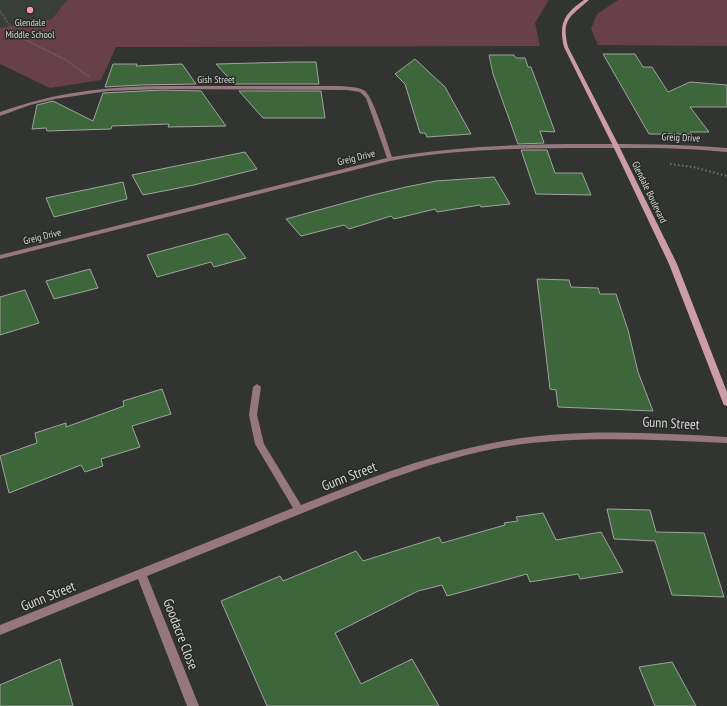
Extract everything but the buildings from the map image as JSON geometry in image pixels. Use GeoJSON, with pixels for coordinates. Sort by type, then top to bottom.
{"type":"FeatureCollection","features":[{"type":"Feature","properties":{"kind":"street","name":"Glendale Boulevard"},"geometry":{"type":"LineString","coordinates":[[587,0],[570,14],[564,23],[562,36],[566,47],[673,264],[727,404]]}},
{"type":"Feature","properties":{"kind":"street","name":"Gish Street"},"geometry":{"type":"LineString","coordinates":[[0,114],[42,99],[94,90],[141,88],[355,89],[362,91],[368,98],[390,159]]}},
{"type":"Feature","properties":{"kind":"street","name":"Greig Drive"},"geometry":{"type":"LineString","coordinates":[[0,257],[390,159],[443,150],[487,147],[674,146],[727,150]]}},
{"type":"Feature","properties":{"kind":"street"},"geometry":{"type":"LineString","coordinates":[[257,388],[253,415],[260,444],[299,510]]}},
{"type":"Feature","properties":{"kind":"street","name":"Gunn Street"},"geometry":{"type":"LineString","coordinates":[[0,630],[299,510],[423,463],[470,451],[523,441],[575,436],[622,435],[727,440]]}},
{"type":"Feature","properties":{"kind":"street","name":"Goodacre Close"},"geometry":{"type":"LineString","coordinates":[[141,574],[193,706]]}},
{"type":"Feature","properties":{"kind":"path"},"geometry":{"type":"LineString","coordinates":[[0,11],[16,35],[66,60],[92,79],[94,90]]}},
{"type":"Feature","properties":{"kind":"path"},"geometry":{"type":"LineString","coordinates":[[666,164],[693,166],[727,176]]}},
{"type":"Feature","properties":{"kind":"shaded area","name":"Glendale Middle School"},"geometry":{"type":"Polygon","coordinates":[[[0,0],[67,0],[53,19],[0,28],[0,0]]]}},
{"type":"Feature","properties":{"kind":"shaded area"},"geometry":{"type":"Polygon","coordinates":[[[67,0],[549,0],[535,23],[540,46],[116,47],[101,80],[50,88],[0,64],[0,28],[52,19],[67,0]]]}},
{"type":"Feature","properties":{"kind":"shaded area"},"geometry":{"type":"Polygon","coordinates":[[[618,0],[727,0],[727,46],[598,45],[591,29],[597,14],[618,0]]]}},
{"type":"Feature","properties":{"kind":"place","name":"Glendale Middle School"},"geometry":{"type":"Point","coordinates":[30,10]}}]}
